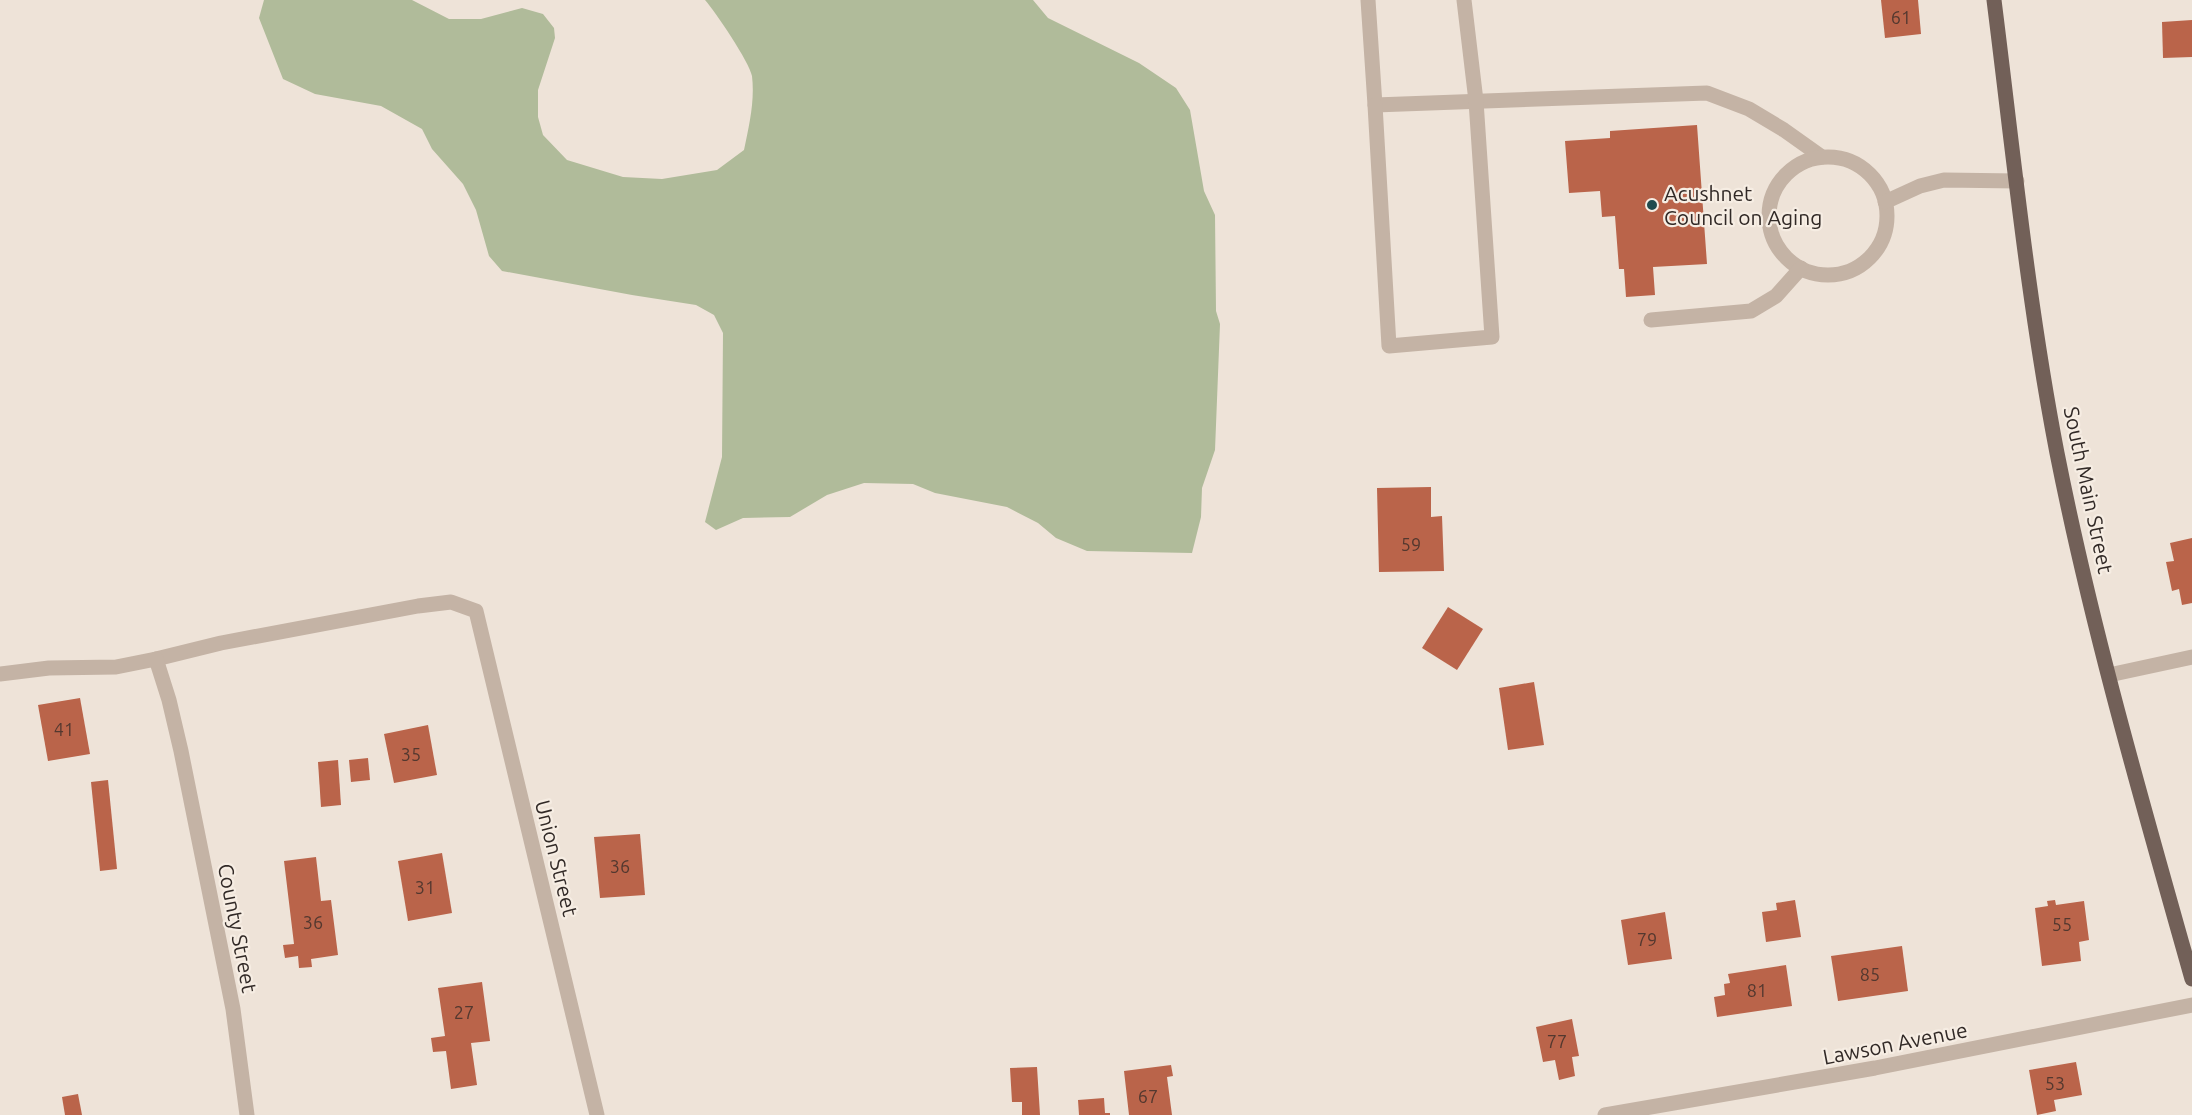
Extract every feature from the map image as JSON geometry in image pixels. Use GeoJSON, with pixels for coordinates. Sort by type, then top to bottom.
{"type":"FeatureCollection","features":[{"type":"Feature","properties":{"kind":"main road","name":"South Main Street"},"geometry":{"type":"LineString","coordinates":[[1994,0],[2033,305],[2057,452],[2109,675],[2192,979]]}},
{"type":"Feature","properties":{"kind":"street"},"geometry":{"type":"LineString","coordinates":[[1368,0],[1389,346],[1492,337],[1476,101],[1464,0]]}},
{"type":"Feature","properties":{"kind":"street"},"geometry":{"type":"LineString","coordinates":[[1375,105],[1707,93],[1749,109],[1822,157]]}},
{"type":"Feature","properties":{"kind":"street"},"geometry":{"type":"LineString","coordinates":[[1822,157],[1839,158],[1862,168],[1879,187],[1886,202],[1887,219],[1884,235],[1876,250],[1850,271],[1833,275],[1816,274],[1801,268],[1787,258],[1776,245],[1771,230],[1769,213],[1772,196],[1780,182],[1791,169],[1806,161],[1822,157]]}},
{"type":"Feature","properties":{"kind":"street"},"geometry":{"type":"LineString","coordinates":[[1886,202],[1920,186],[1944,180],[2017,181]]}},
{"type":"Feature","properties":{"kind":"street"},"geometry":{"type":"LineString","coordinates":[[1651,320],[1751,311],[1776,296],[1801,268]]}},
{"type":"Feature","properties":{"kind":"street","name":"Union Street"},"geometry":{"type":"LineString","coordinates":[[156,659],[221,643],[418,606],[452,602],[476,611],[597,1115]]}},
{"type":"Feature","properties":{"kind":"street"},"geometry":{"type":"LineString","coordinates":[[2109,675],[2192,657]]}},
{"type":"Feature","properties":{"kind":"street"},"geometry":{"type":"LineString","coordinates":[[0,674],[49,668],[116,667],[156,659]]}},
{"type":"Feature","properties":{"kind":"street","name":"County Street"},"geometry":{"type":"LineString","coordinates":[[156,659],[181,751],[233,1009],[247,1115]]}},
{"type":"Feature","properties":{"kind":"street","name":"Lawson Avenue"},"geometry":{"type":"LineString","coordinates":[[1605,1115],[1897,1064],[2192,1005]]}},
{"type":"Feature","properties":{"kind":"green space"},"geometry":{"type":"Polygon","coordinates":[[[264,0],[412,0],[449,19],[481,19],[522,8],[543,14],[554,28],[555,38],[538,90],[538,117],[543,135],[567,160],[623,177],[662,179],[717,170],[744,150],[750,123],[752,76],[739,49],[705,0],[1033,0],[1048,18],[1139,63],[1176,88],[1190,110],[1204,191],[1215,215],[1216,311],[1220,324],[1215,450],[1202,488],[1201,517],[1192,553],[1087,551],[1056,538],[1038,523],[1007,507],[935,493],[913,484],[864,483],[827,495],[790,517],[743,518],[716,530],[705,522],[722,457],[723,333],[714,315],[696,305],[502,271],[489,256],[476,210],[463,184],[432,149],[422,129],[381,106],[315,94],[283,79],[259,18],[264,0]]]}},
{"type":"Feature","properties":{"kind":"building"},"geometry":{"type":"Polygon","coordinates":[[[1881,0],[1918,0],[1921,34],[1885,38],[1881,0]]]}},
{"type":"Feature","properties":{"kind":"building"},"geometry":{"type":"Polygon","coordinates":[[[2192,20],[2192,57],[2163,58],[2162,22],[2192,20]]]}},
{"type":"Feature","properties":{"kind":"building","name":"Acushnet Council on Aging"},"geometry":{"type":"Polygon","coordinates":[[[1697,125],[1707,264],[1653,267],[1655,295],[1626,297],[1624,269],[1619,269],[1615,216],[1602,217],[1600,191],[1569,193],[1565,141],[1610,138],[1610,131],[1697,125]]]}},
{"type":"Feature","properties":{"kind":"building"},"geometry":{"type":"Polygon","coordinates":[[[1431,487],[1431,517],[1442,516],[1444,571],[1379,572],[1377,488],[1431,487]]]}},
{"type":"Feature","properties":{"kind":"building"},"geometry":{"type":"Polygon","coordinates":[[[2192,538],[2192,603],[2182,605],[2179,589],[2172,591],[2166,562],[2174,561],[2170,543],[2192,538]]]}},
{"type":"Feature","properties":{"kind":"building"},"geometry":{"type":"Polygon","coordinates":[[[1448,607],[1483,629],[1457,670],[1422,648],[1448,607]]]}},
{"type":"Feature","properties":{"kind":"building"},"geometry":{"type":"Polygon","coordinates":[[[1534,682],[1544,745],[1508,750],[1499,688],[1534,682]]]}},
{"type":"Feature","properties":{"kind":"building"},"geometry":{"type":"Polygon","coordinates":[[[80,698],[90,754],[48,761],[38,705],[80,698]]]}},
{"type":"Feature","properties":{"kind":"building"},"geometry":{"type":"Polygon","coordinates":[[[428,725],[437,775],[394,783],[384,734],[428,725]]]}},
{"type":"Feature","properties":{"kind":"building"},"geometry":{"type":"Polygon","coordinates":[[[368,758],[370,780],[351,782],[349,760],[368,758]]]}},
{"type":"Feature","properties":{"kind":"building"},"geometry":{"type":"Polygon","coordinates":[[[338,760],[341,805],[321,807],[318,762],[338,760]]]}},
{"type":"Feature","properties":{"kind":"building"},"geometry":{"type":"Polygon","coordinates":[[[108,780],[117,869],[100,871],[91,782],[108,780]]]}},
{"type":"Feature","properties":{"kind":"building"},"geometry":{"type":"Polygon","coordinates":[[[640,834],[645,895],[600,898],[594,837],[640,834]]]}},
{"type":"Feature","properties":{"kind":"building"},"geometry":{"type":"Polygon","coordinates":[[[442,853],[452,913],[408,921],[398,861],[442,853]]]}},
{"type":"Feature","properties":{"kind":"building"},"geometry":{"type":"Polygon","coordinates":[[[316,857],[321,901],[331,900],[338,955],[311,959],[312,967],[299,968],[298,956],[285,958],[283,945],[294,944],[284,861],[316,857]]]}},
{"type":"Feature","properties":{"kind":"building"},"geometry":{"type":"Polygon","coordinates":[[[1795,900],[1801,937],[1766,942],[1762,912],[1777,910],[1776,903],[1795,900]]]}},
{"type":"Feature","properties":{"kind":"building"},"geometry":{"type":"Polygon","coordinates":[[[2055,900],[2056,905],[2084,901],[2089,940],[2079,942],[2081,961],[2042,966],[2035,908],[2048,906],[2047,901],[2055,900]]]}},
{"type":"Feature","properties":{"kind":"building"},"geometry":{"type":"Polygon","coordinates":[[[1665,912],[1672,959],[1628,965],[1621,920],[1665,912]]]}},
{"type":"Feature","properties":{"kind":"building"},"geometry":{"type":"Polygon","coordinates":[[[1902,946],[1908,991],[1838,1001],[1831,956],[1902,946]]]}},
{"type":"Feature","properties":{"kind":"building"},"geometry":{"type":"Polygon","coordinates":[[[1786,965],[1792,1006],[1717,1017],[1714,997],[1725,995],[1724,984],[1730,983],[1728,974],[1786,965]]]}},
{"type":"Feature","properties":{"kind":"building"},"geometry":{"type":"Polygon","coordinates":[[[482,982],[490,1041],[471,1043],[477,1085],[451,1089],[446,1051],[433,1052],[431,1038],[445,1036],[438,988],[482,982]]]}},
{"type":"Feature","properties":{"kind":"building"},"geometry":{"type":"Polygon","coordinates":[[[1572,1019],[1579,1056],[1572,1057],[1575,1076],[1559,1080],[1555,1060],[1543,1062],[1536,1027],[1572,1019]]]}},
{"type":"Feature","properties":{"kind":"building"},"geometry":{"type":"Polygon","coordinates":[[[2076,1062],[2082,1095],[2054,1100],[2056,1111],[2037,1115],[2029,1070],[2076,1062]]]}},
{"type":"Feature","properties":{"kind":"building"},"geometry":{"type":"Polygon","coordinates":[[[1171,1065],[1173,1076],[1167,1077],[1172,1115],[1129,1115],[1124,1071],[1171,1065]]]}},
{"type":"Feature","properties":{"kind":"building"},"geometry":{"type":"Polygon","coordinates":[[[1037,1067],[1040,1115],[1022,1115],[1022,1102],[1012,1102],[1010,1068],[1037,1067]]]}},
{"type":"Feature","properties":{"kind":"building"},"geometry":{"type":"Polygon","coordinates":[[[78,1094],[82,1115],[65,1115],[62,1097],[78,1094]]]}},
{"type":"Feature","properties":{"kind":"building"},"geometry":{"type":"Polygon","coordinates":[[[1104,1098],[1105,1113],[1110,1113],[1110,1115],[1079,1115],[1078,1100],[1104,1098]]]}},
{"type":"Feature","properties":{"kind":"place","name":"Acushnet Council on Aging"},"geometry":{"type":"Point","coordinates":[1652,205]}}]}
